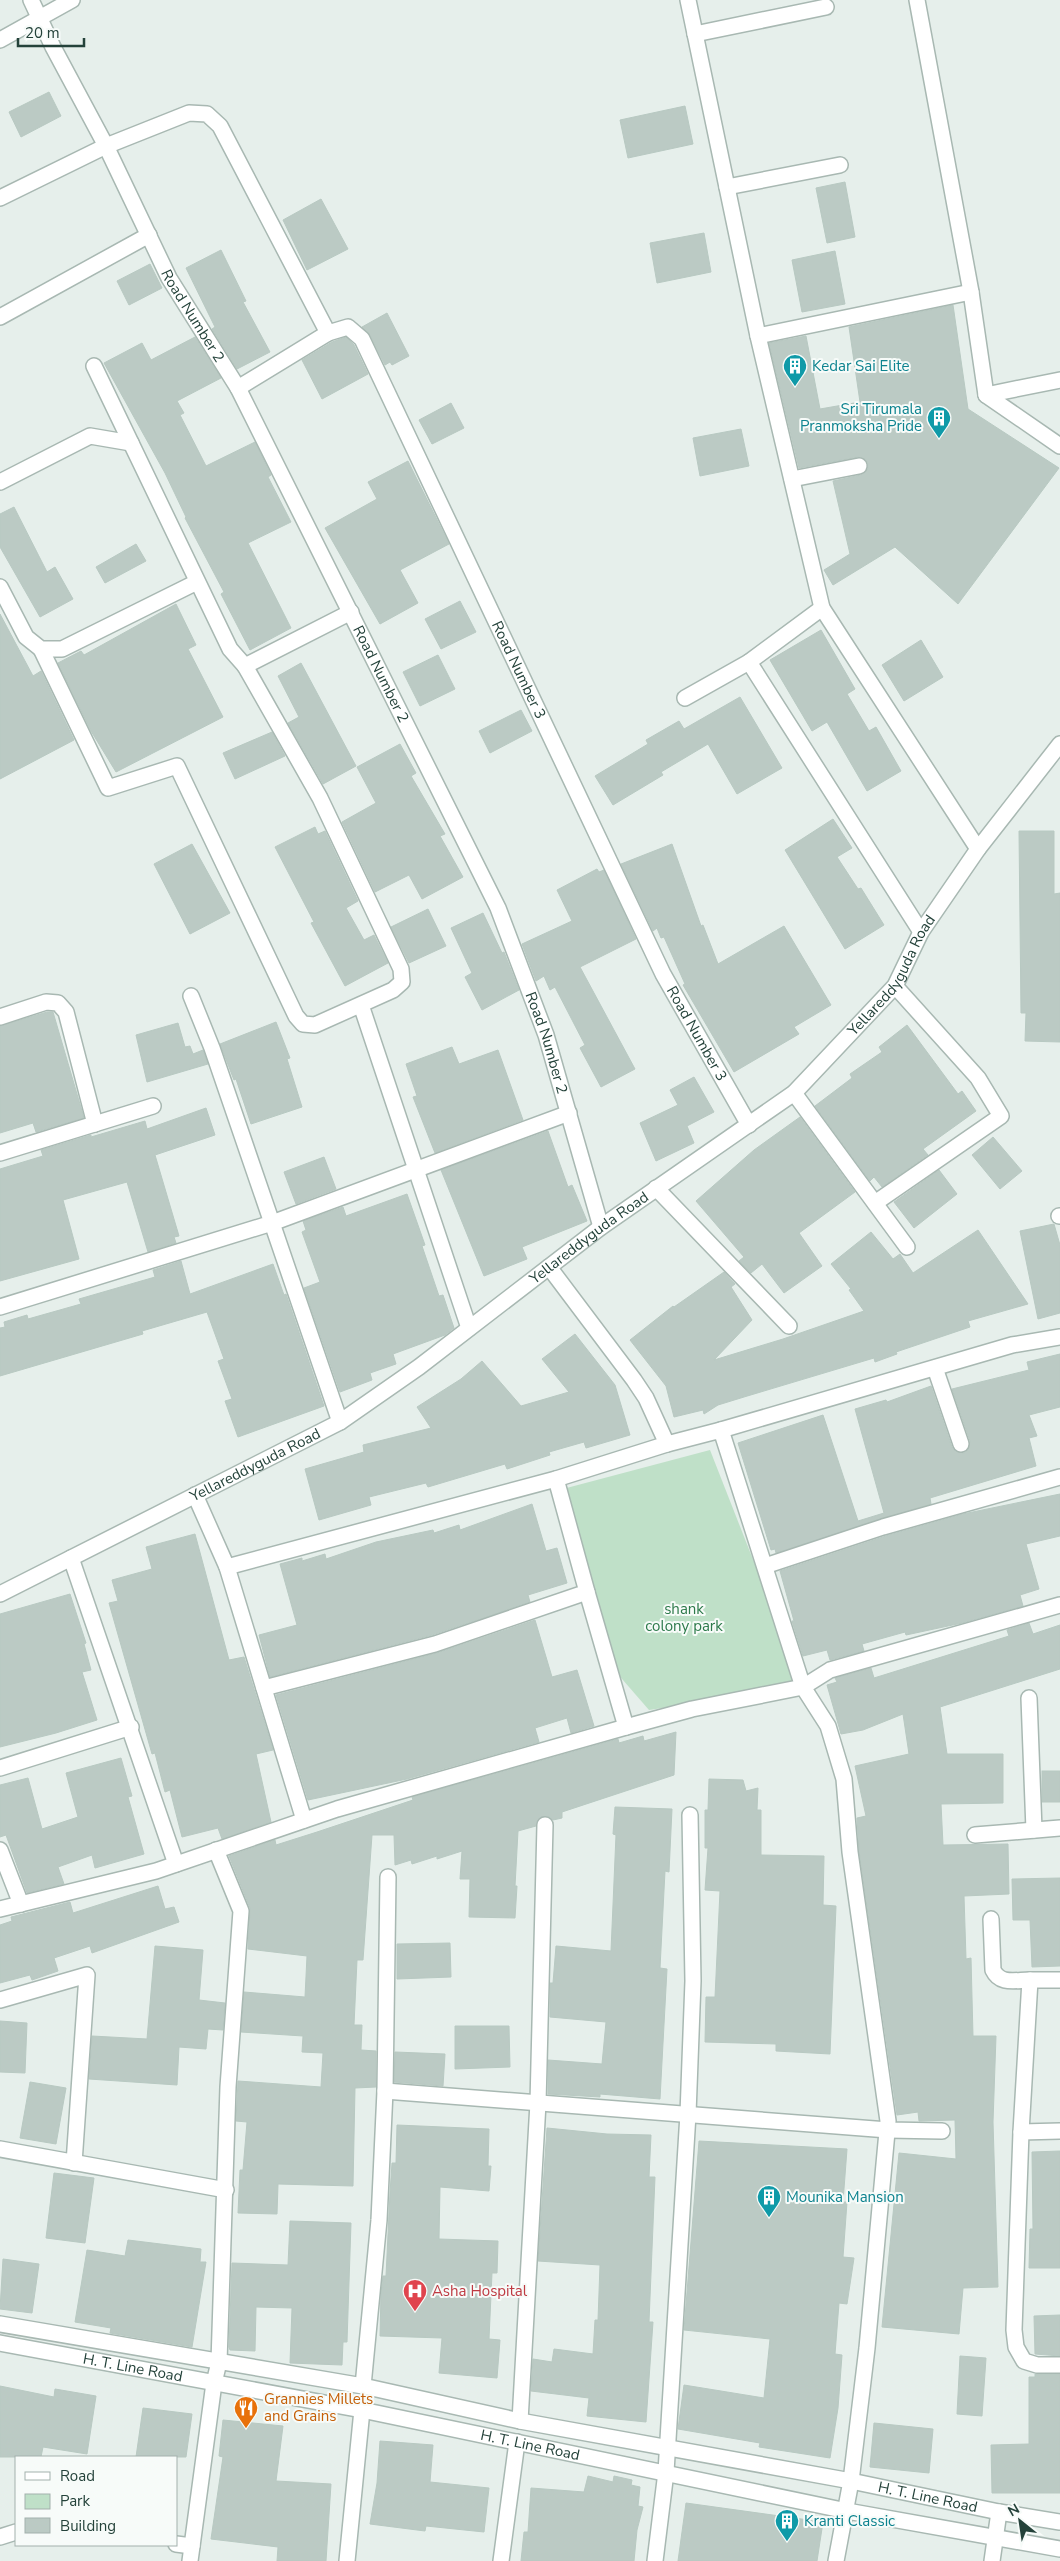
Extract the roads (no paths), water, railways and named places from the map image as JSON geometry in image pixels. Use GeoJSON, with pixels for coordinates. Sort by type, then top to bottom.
{"type":"FeatureCollection","features":[{"type":"Feature","properties":{"kind":"street","name":"Road Number 2"},"geometry":{"type":"LineString","coordinates":[[31,0],[39,19],[106,146],[169,278],[238,388],[498,908],[546,1035],[570,1113],[601,1227]]}},
{"type":"Feature","properties":{"kind":"street"},"geometry":{"type":"LineString","coordinates":[[0,40],[72,0]]}},
{"type":"Feature","properties":{"kind":"street"},"geometry":{"type":"LineString","coordinates":[[688,0],[758,336],[822,608],[978,848]]}},
{"type":"Feature","properties":{"kind":"street"},"geometry":{"type":"LineString","coordinates":[[917,0],[971,292],[986,395],[1060,446]]}},
{"type":"Feature","properties":{"kind":"street"},"geometry":{"type":"LineString","coordinates":[[695,34],[826,7]]}},
{"type":"Feature","properties":{"kind":"street"},"geometry":{"type":"LineString","coordinates":[[0,198],[106,146],[189,113],[206,114],[220,126],[328,333]]}},
{"type":"Feature","properties":{"kind":"street"},"geometry":{"type":"LineString","coordinates":[[727,187],[840,165]]}},
{"type":"Feature","properties":{"kind":"street"},"geometry":{"type":"LineString","coordinates":[[0,317],[149,235]]}},
{"type":"Feature","properties":{"kind":"street"},"geometry":{"type":"LineString","coordinates":[[758,336],[971,292]]}},
{"type":"Feature","properties":{"kind":"street","name":"Road Number 3"},"geometry":{"type":"LineString","coordinates":[[238,388],[328,333],[348,327],[362,339],[663,974],[749,1126]]}},
{"type":"Feature","properties":{"kind":"street"},"geometry":{"type":"LineString","coordinates":[[0,586],[26,637],[41,649],[108,788],[177,766],[296,1016],[303,1024],[315,1025],[393,990],[402,982],[401,969],[320,798],[245,666],[230,649],[94,366]]}},
{"type":"Feature","properties":{"kind":"street"},"geometry":{"type":"LineString","coordinates":[[986,395],[1060,380]]}},
{"type":"Feature","properties":{"kind":"street"},"geometry":{"type":"LineString","coordinates":[[0,482],[90,436],[131,443]]}},
{"type":"Feature","properties":{"kind":"street"},"geometry":{"type":"LineString","coordinates":[[792,479],[859,466]]}},
{"type":"Feature","properties":{"kind":"street"},"geometry":{"type":"LineString","coordinates":[[41,649],[62,649],[197,582]]}},
{"type":"Feature","properties":{"kind":"street"},"geometry":{"type":"LineString","coordinates":[[685,698],[749,662],[822,608]]}},
{"type":"Feature","properties":{"kind":"street"},"geometry":{"type":"LineString","coordinates":[[245,666],[351,612]]}},
{"type":"Feature","properties":{"kind":"street"},"geometry":{"type":"LineString","coordinates":[[749,662],[921,932]]}},
{"type":"Feature","properties":{"kind":"street","name":"Yellareddyguda Road"},"geometry":{"type":"LineString","coordinates":[[0,1594],[340,1422],[419,1367],[601,1227],[794,1093],[895,986],[921,932],[978,848],[1054,762],[1060,744]]}},
{"type":"Feature","properties":{"kind":"street"},"geometry":{"type":"LineString","coordinates":[[875,1203],[1001,1116],[978,1078],[895,986]]}},
{"type":"Feature","properties":{"kind":"street"},"geometry":{"type":"LineString","coordinates":[[190,996],[212,1048],[340,1422]]}},
{"type":"Feature","properties":{"kind":"street"},"geometry":{"type":"LineString","coordinates":[[0,1017],[46,1002],[58,1003],[66,1012],[94,1124]]}},
{"type":"Feature","properties":{"kind":"street"},"geometry":{"type":"LineString","coordinates":[[361,1005],[469,1328]]}},
{"type":"Feature","properties":{"kind":"street"},"geometry":{"type":"LineString","coordinates":[[794,1093],[907,1247]]}},
{"type":"Feature","properties":{"kind":"street"},"geometry":{"type":"LineString","coordinates":[[0,1153],[153,1106]]}},
{"type":"Feature","properties":{"kind":"street"},"geometry":{"type":"LineString","coordinates":[[0,1307],[272,1223],[570,1113]]}},
{"type":"Feature","properties":{"kind":"street"},"geometry":{"type":"LineString","coordinates":[[656,1188],[789,1326]]}},
{"type":"Feature","properties":{"kind":"street"},"geometry":{"type":"LineString","coordinates":[[549,1267],[646,1398],[667,1444]]}},
{"type":"Feature","properties":{"kind":"street"},"geometry":{"type":"LineString","coordinates":[[227,1567],[556,1479],[667,1444],[1012,1345],[1060,1337]]}},
{"type":"Feature","properties":{"kind":"street"},"geometry":{"type":"LineString","coordinates":[[935,1368],[961,1444]]}},
{"type":"Feature","properties":{"kind":"street"},"geometry":{"type":"LineString","coordinates":[[721,1430],[803,1687],[828,1726],[844,1779],[850,1852],[888,2122],[867,2348],[847,2511],[836,2561]]}},
{"type":"Feature","properties":{"kind":"street"},"geometry":{"type":"LineString","coordinates":[[765,1566],[883,1527],[1060,1477]]}},
{"type":"Feature","properties":{"kind":"street"},"geometry":{"type":"LineString","coordinates":[[556,1479],[626,1727]]}},
{"type":"Feature","properties":{"kind":"street"},"geometry":{"type":"LineString","coordinates":[[195,1495],[227,1567],[304,1820]]}},
{"type":"Feature","properties":{"kind":"street"},"geometry":{"type":"LineString","coordinates":[[71,1558],[131,1727],[176,1864]]}},
{"type":"Feature","properties":{"kind":"street"},"geometry":{"type":"LineString","coordinates":[[264,1688],[435,1644],[587,1592]]}},
{"type":"Feature","properties":{"kind":"street"},"geometry":{"type":"LineString","coordinates":[[0,1909],[156,1871],[337,1809],[626,1727],[692,1709],[803,1687],[830,1670],[1060,1605]]}},
{"type":"Feature","properties":{"kind":"street"},"geometry":{"type":"LineString","coordinates":[[1029,1698],[1034,1830]]}},
{"type":"Feature","properties":{"kind":"street"},"geometry":{"type":"LineString","coordinates":[[0,1768],[131,1727]]}},
{"type":"Feature","properties":{"kind":"street"},"geometry":{"type":"LineString","coordinates":[[656,2561],[666,2472],[688,2114],[693,1981],[690,1815]]}},
{"type":"Feature","properties":{"kind":"street"},"geometry":{"type":"LineString","coordinates":[[520,2421],[538,2103],[545,1825]]}},
{"type":"Feature","properties":{"kind":"street"},"geometry":{"type":"LineString","coordinates":[[975,1835],[1060,1828]]}},
{"type":"Feature","properties":{"kind":"street"},"geometry":{"type":"LineString","coordinates":[[0,1850],[21,1904]]}},
{"type":"Feature","properties":{"kind":"street"},"geometry":{"type":"LineString","coordinates":[[178,2545],[191,2554],[214,2383],[219,2362],[228,2087],[241,1911],[216,1850]]}},
{"type":"Feature","properties":{"kind":"street"},"geometry":{"type":"LineString","coordinates":[[364,2386],[380,2220],[385,2091],[388,1877]]}},
{"type":"Feature","properties":{"kind":"street"},"geometry":{"type":"LineString","coordinates":[[991,1919],[994,1970],[997,1977],[1003,1981],[1060,1980]]}},
{"type":"Feature","properties":{"kind":"street"},"geometry":{"type":"LineString","coordinates":[[0,2000],[87,1975],[74,2163]]}},
{"type":"Feature","properties":{"kind":"street"},"geometry":{"type":"LineString","coordinates":[[1030,1980],[1021,2132],[1014,2330],[1016,2347],[1024,2362],[1037,2365],[1060,2365]]}},
{"type":"Feature","properties":{"kind":"street"},"geometry":{"type":"LineString","coordinates":[[385,2091],[888,2130],[942,2131]]}},
{"type":"Feature","properties":{"kind":"street"},"geometry":{"type":"LineString","coordinates":[[1021,2132],[1060,2131]]}},
{"type":"Feature","properties":{"kind":"street"},"geometry":{"type":"LineString","coordinates":[[0,2149],[226,2190]]}},
{"type":"Feature","properties":{"kind":"street","name":"H. T. Line Road"},"geometry":{"type":"LineString","coordinates":[[0,2324],[364,2386],[520,2421],[851,2481],[999,2512],[1060,2522]]}},
{"type":"Feature","properties":{"kind":"street","name":"H. T. Line Road"},"geometry":{"type":"LineString","coordinates":[[0,2343],[362,2410],[847,2511],[994,2535],[1060,2548]]}},
{"type":"Feature","properties":{"kind":"street"},"geometry":{"type":"LineString","coordinates":[[347,2561],[362,2410]]}},
{"type":"Feature","properties":{"kind":"street"},"geometry":{"type":"LineString","coordinates":[[501,2561],[517,2442]]}},
{"type":"Feature","properties":{"kind":"street"},"geometry":{"type":"LineString","coordinates":[[992,2561],[994,2535],[999,2512]]}},
{"type":"Feature","properties":{"kind":"street"},"geometry":{"type":"LineString","coordinates":[[0,2537],[15,2532]]}},
{"type":"Feature","properties":{"kind":"place","name":"Kedar Sai Elite"},"geometry":{"type":"Point","coordinates":[795,387]}},
{"type":"Feature","properties":{"kind":"place","name":"Sri Tirumala Pranmoksha Pride"},"geometry":{"type":"Point","coordinates":[939,439]}},
{"type":"Feature","properties":{"kind":"place","name":"Mounika Mansion"},"geometry":{"type":"Point","coordinates":[769,2218]}},
{"type":"Feature","properties":{"kind":"place","name":"Asha Hospital"},"geometry":{"type":"Point","coordinates":[415,2312]}},
{"type":"Feature","properties":{"kind":"place","name":"Grannies Millets and Grains"},"geometry":{"type":"Point","coordinates":[246,2429]}},
{"type":"Feature","properties":{"kind":"place","name":"Kranti Classic"},"geometry":{"type":"Point","coordinates":[787,2542]}},
{"type":"Feature","properties":{"kind":"park label","name":"shank colony park"},"geometry":{"type":"Point","coordinates":[684,1618]}}]}
